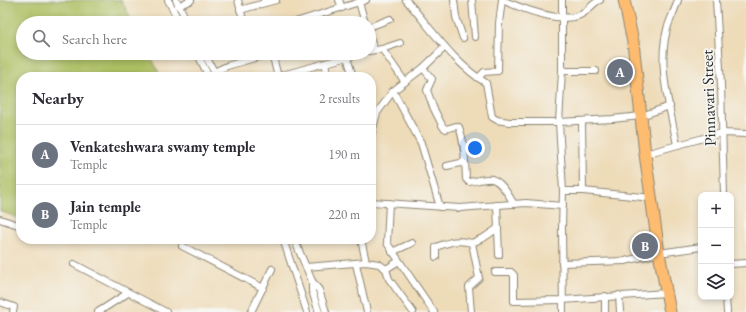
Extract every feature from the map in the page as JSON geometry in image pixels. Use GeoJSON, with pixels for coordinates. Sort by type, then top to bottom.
{"type":"FeatureCollection","features":[{"type":"Feature","properties":{"kind":"highway"},"geometry":{"type":"LineString","coordinates":[[624,0],[633,42],[645,154],[659,253],[670,312]]}},
{"type":"Feature","properties":{"kind":"street"},"geometry":{"type":"LineString","coordinates":[[168,0],[176,16]]}},
{"type":"Feature","properties":{"kind":"street"},"geometry":{"type":"LineString","coordinates":[[184,16],[177,3],[191,0]]}},
{"type":"Feature","properties":{"kind":"street"},"geometry":{"type":"LineString","coordinates":[[238,0],[242,16]]}},
{"type":"Feature","properties":{"kind":"street"},"geometry":{"type":"LineString","coordinates":[[240,10],[264,2],[276,0]]}},
{"type":"Feature","properties":{"kind":"street"},"geometry":{"type":"LineString","coordinates":[[340,0],[342,8]]}},
{"type":"Feature","properties":{"kind":"street"},"geometry":{"type":"LineString","coordinates":[[315,16],[366,0]]}},
{"type":"Feature","properties":{"kind":"street"},"geometry":{"type":"LineString","coordinates":[[406,0],[445,47],[478,78],[486,83],[492,117],[497,120],[509,122],[560,122],[631,118],[670,106]]}},
{"type":"Feature","properties":{"kind":"street"},"geometry":{"type":"LineString","coordinates":[[454,0],[456,17],[463,38]]}},
{"type":"Feature","properties":{"kind":"street"},"geometry":{"type":"LineString","coordinates":[[472,0],[475,37]]}},
{"type":"Feature","properties":{"kind":"street"},"geometry":{"type":"LineString","coordinates":[[478,78],[484,72],[498,71],[499,23],[502,0],[521,8],[562,19],[579,16],[600,0]]}},
{"type":"Feature","properties":{"kind":"street"},"geometry":{"type":"LineString","coordinates":[[520,0],[521,8]]}},
{"type":"Feature","properties":{"kind":"street"},"geometry":{"type":"LineString","coordinates":[[562,0],[560,122],[563,191],[563,312]]}},
{"type":"Feature","properties":{"kind":"street"},"geometry":{"type":"LineString","coordinates":[[677,145],[666,92],[663,58],[667,29],[678,0]]}},
{"type":"Feature","properties":{"kind":"street","name":"Pinnavari Street"},"geometry":{"type":"LineString","coordinates":[[716,0],[721,85],[724,192]]}},
{"type":"Feature","properties":{"kind":"street"},"geometry":{"type":"LineString","coordinates":[[359,2],[363,16]]}},
{"type":"Feature","properties":{"kind":"street"},"geometry":{"type":"LineString","coordinates":[[376,24],[390,19]]}},
{"type":"Feature","properties":{"kind":"street"},"geometry":{"type":"LineString","coordinates":[[376,50],[400,43]]}},
{"type":"Feature","properties":{"kind":"street"},"geometry":{"type":"LineString","coordinates":[[376,117],[377,113],[393,91],[423,68],[445,47]]}},
{"type":"Feature","properties":{"kind":"street"},"geometry":{"type":"LineString","coordinates":[[382,49],[405,82]]}},
{"type":"Feature","properties":{"kind":"street"},"geometry":{"type":"LineString","coordinates":[[202,60],[211,72]]}},
{"type":"Feature","properties":{"kind":"street"},"geometry":{"type":"LineString","coordinates":[[207,60],[212,72]]}},
{"type":"Feature","properties":{"kind":"street"},"geometry":{"type":"LineString","coordinates":[[218,72],[227,66],[248,60]]}},
{"type":"Feature","properties":{"kind":"street"},"geometry":{"type":"LineString","coordinates":[[273,60],[276,72]]}},
{"type":"Feature","properties":{"kind":"street"},"geometry":{"type":"LineString","coordinates":[[293,72],[336,60]]}},
{"type":"Feature","properties":{"kind":"street"},"geometry":{"type":"LineString","coordinates":[[348,60],[352,72]]}},
{"type":"Feature","properties":{"kind":"street"},"geometry":{"type":"LineString","coordinates":[[324,63],[327,72]]}},
{"type":"Feature","properties":{"kind":"street"},"geometry":{"type":"LineString","coordinates":[[423,68],[432,79],[427,90],[433,107],[443,127],[446,129],[456,126],[459,127],[463,138],[467,182],[492,179],[503,188],[514,204]]}},
{"type":"Feature","properties":{"kind":"street"},"geometry":{"type":"LineString","coordinates":[[562,71],[596,71]]}},
{"type":"Feature","properties":{"kind":"street"},"geometry":{"type":"LineString","coordinates":[[393,91],[421,143],[440,206]]}},
{"type":"Feature","properties":{"kind":"street"},"geometry":{"type":"LineString","coordinates":[[582,121],[583,191]]}},
{"type":"Feature","properties":{"kind":"street"},"geometry":{"type":"LineString","coordinates":[[645,154],[722,134],[746,134]]}},
{"type":"Feature","properties":{"kind":"street"},"geometry":{"type":"LineString","coordinates":[[447,166],[465,162]]}},
{"type":"Feature","properties":{"kind":"street"},"geometry":{"type":"LineString","coordinates":[[563,191],[583,191],[652,198]]}},
{"type":"Feature","properties":{"kind":"street"},"geometry":{"type":"LineString","coordinates":[[376,202],[460,208],[526,203],[563,206]]}},
{"type":"Feature","properties":{"kind":"street"},"geometry":{"type":"LineString","coordinates":[[389,202],[387,243],[434,312]]}},
{"type":"Feature","properties":{"kind":"street"},"geometry":{"type":"LineString","coordinates":[[497,205],[499,255]]}},
{"type":"Feature","properties":{"kind":"street"},"geometry":{"type":"LineString","coordinates":[[0,218],[16,224]]}},
{"type":"Feature","properties":{"kind":"street"},"geometry":{"type":"LineString","coordinates":[[436,257],[436,247],[453,241],[463,240],[472,243],[485,237],[498,228]]}},
{"type":"Feature","properties":{"kind":"street"},"geometry":{"type":"LineString","coordinates":[[392,252],[412,242]]}},
{"type":"Feature","properties":{"kind":"street"},"geometry":{"type":"LineString","coordinates":[[471,312],[469,287],[479,278],[472,243]]}},
{"type":"Feature","properties":{"kind":"street"},"geometry":{"type":"LineString","coordinates":[[285,244],[307,312]]}},
{"type":"Feature","properties":{"kind":"street"},"geometry":{"type":"LineString","coordinates":[[296,244],[312,281],[319,290],[326,312]]}},
{"type":"Feature","properties":{"kind":"street"},"geometry":{"type":"LineString","coordinates":[[362,244],[366,262]]}},
{"type":"Feature","properties":{"kind":"street"},"geometry":{"type":"LineString","coordinates":[[182,246],[263,288]]}},
{"type":"Feature","properties":{"kind":"street"},"geometry":{"type":"LineString","coordinates":[[562,263],[625,261],[659,253],[698,247]]}},
{"type":"Feature","properties":{"kind":"street"},"geometry":{"type":"LineString","coordinates":[[386,269],[400,261]]}},
{"type":"Feature","properties":{"kind":"street"},"geometry":{"type":"LineString","coordinates":[[306,267],[366,262],[379,264],[386,269],[389,280],[413,312]]}},
{"type":"Feature","properties":{"kind":"street"},"geometry":{"type":"LineString","coordinates":[[74,264],[166,312]]}},
{"type":"Feature","properties":{"kind":"street"},"geometry":{"type":"LineString","coordinates":[[356,264],[367,312]]}},
{"type":"Feature","properties":{"kind":"street"},"geometry":{"type":"LineString","coordinates":[[734,264],[746,264]]}},
{"type":"Feature","properties":{"kind":"street"},"geometry":{"type":"LineString","coordinates":[[251,312],[272,269]]}},
{"type":"Feature","properties":{"kind":"street"},"geometry":{"type":"LineString","coordinates":[[495,272],[510,272],[514,275],[514,301],[562,300],[605,296],[667,295]]}},
{"type":"Feature","properties":{"kind":"street"},"geometry":{"type":"LineString","coordinates":[[312,281],[312,291],[319,312]]}},
{"type":"Feature","properties":{"kind":"street"},"geometry":{"type":"LineString","coordinates":[[98,312],[128,293]]}},
{"type":"Feature","properties":{"kind":"street"},"geometry":{"type":"LineString","coordinates":[[605,296],[605,312]]}},
{"type":"Feature","properties":{"kind":"street"},"geometry":{"type":"LineString","coordinates":[[619,296],[620,312]]}},
{"type":"Feature","properties":{"kind":"street"},"geometry":{"type":"LineString","coordinates":[[726,300],[727,312]]}},
{"type":"Feature","properties":{"kind":"street"},"geometry":{"type":"LineString","coordinates":[[0,302],[14,306],[13,312]]}},
{"type":"Feature","properties":{"kind":"green space"},"geometry":{"type":"Polygon","coordinates":[[[0,0],[121,0],[129,16],[16,16],[16,60],[152,60],[158,72],[16,72],[16,217],[0,211],[0,0]]]}},
{"type":"Feature","properties":{"kind":"place","name":"Venkateshwara swamy temple"},"geometry":{"type":"Point","coordinates":[620,72]}},
{"type":"Feature","properties":{"kind":"place","name":"Jain temple"},"geometry":{"type":"Point","coordinates":[645,246]}}]}
